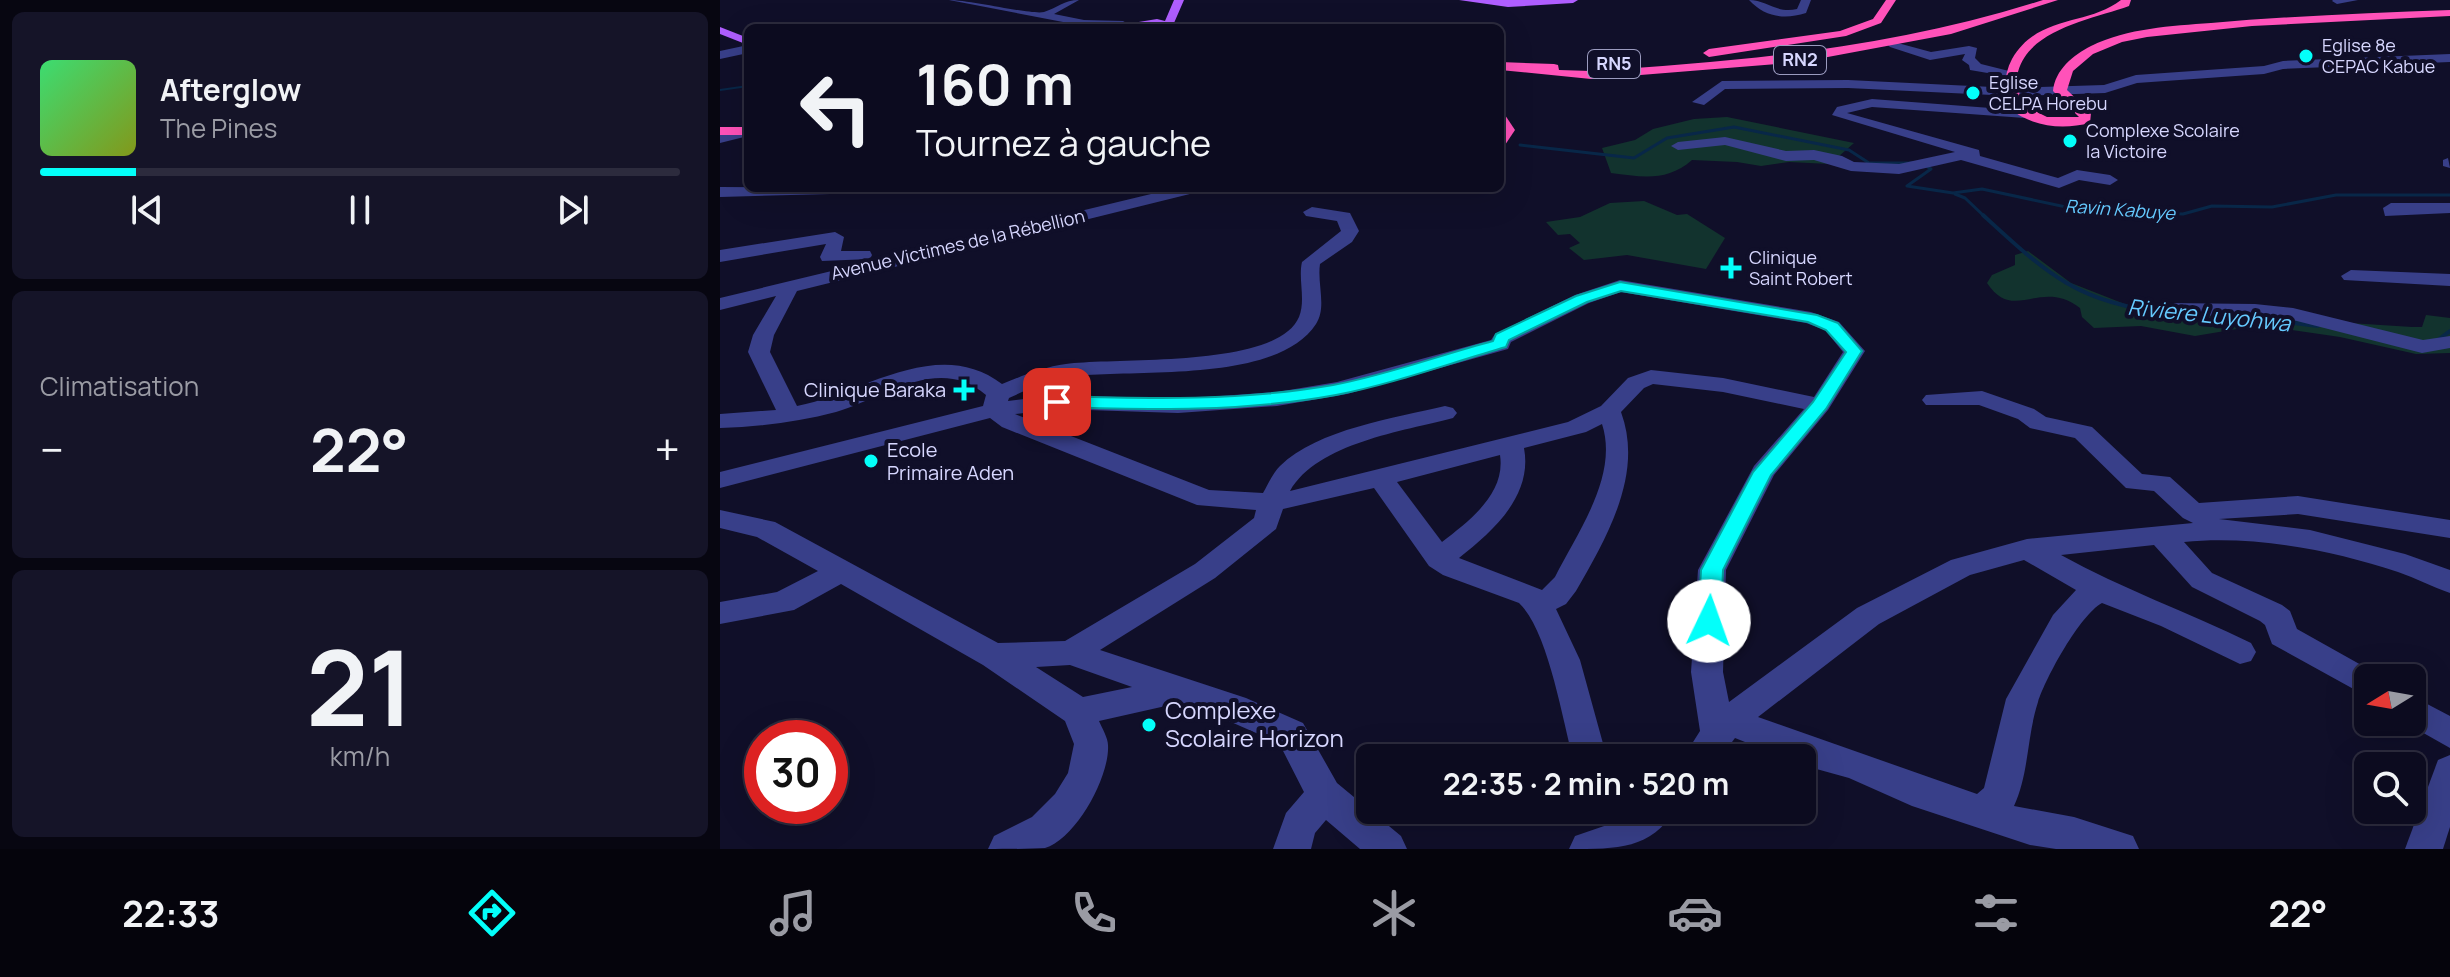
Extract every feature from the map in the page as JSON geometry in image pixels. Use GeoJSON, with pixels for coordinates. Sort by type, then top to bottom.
{"type":"FeatureCollection","features":[{"type":"Feature","properties":{"kind":"highway","name":"RN5"},"geometry":{"type":"LineString","coordinates":[[1541,68],[1619,63],[1828,36],[1879,20],[1891,0]]}},
{"type":"Feature","properties":{"kind":"highway","name":"RN2"},"geometry":{"type":"LineString","coordinates":[[1504,66],[1575,74],[1740,66],[1894,45],[1962,30],[2053,0]]}},
{"type":"Feature","properties":{"kind":"highway"},"geometry":{"type":"LineString","coordinates":[[2126,0],[2125,4],[2045,32],[2023,51],[2011,73],[2014,105],[2025,114],[2058,123],[2085,120],[2086,116],[2060,91],[2065,74],[2078,59],[2100,45],[2136,35],[2290,19],[2450,13]]}},
{"type":"Feature","properties":{"kind":"highway"},"geometry":{"type":"LineString","coordinates":[[720,131],[744,132]]}},
{"type":"Feature","properties":{"kind":"main road"},"geometry":{"type":"LineString","coordinates":[[1123,24],[1173,21],[1179,0]]}},
{"type":"Feature","properties":{"kind":"main road"},"geometry":{"type":"LineString","coordinates":[[1464,0],[1508,4],[1573,0]]}},
{"type":"Feature","properties":{"kind":"main road"},"geometry":{"type":"LineString","coordinates":[[720,30],[744,40]]}},
{"type":"Feature","properties":{"kind":"street"},"geometry":{"type":"LineString","coordinates":[[954,0],[1083,24]]}},
{"type":"Feature","properties":{"kind":"street"},"geometry":{"type":"LineString","coordinates":[[1045,15],[1074,0]]}},
{"type":"Feature","properties":{"kind":"street"},"geometry":{"type":"LineString","coordinates":[[1754,0],[1765,11],[1792,14],[1802,11],[1806,0]]}},
{"type":"Feature","properties":{"kind":"street"},"geometry":{"type":"LineString","coordinates":[[2337,1],[2353,0]]}},
{"type":"Feature","properties":{"kind":"street"},"geometry":{"type":"LineString","coordinates":[[720,41],[744,40]]}},
{"type":"Feature","properties":{"kind":"street"},"geometry":{"type":"LineString","coordinates":[[1894,45],[1930,56],[1969,50],[1973,51],[1968,60],[1976,63],[1974,67],[2011,73]]}},
{"type":"Feature","properties":{"kind":"street"},"geometry":{"type":"LineString","coordinates":[[720,55],[744,50]]}},
{"type":"Feature","properties":{"kind":"street"},"geometry":{"type":"LineString","coordinates":[[1699,102],[1722,85],[1848,84],[2013,92],[2060,91],[2105,89],[2136,79],[2264,70],[2283,65],[2450,58]]}},
{"type":"Feature","properties":{"kind":"street"},"geometry":{"type":"LineString","coordinates":[[2025,114],[1872,103],[1842,110],[1839,115],[1975,153],[2059,183],[2077,175],[2110,180]]}},
{"type":"Feature","properties":{"kind":"street"},"geometry":{"type":"LineString","coordinates":[[720,139],[744,133]]}},
{"type":"Feature","properties":{"kind":"street"},"geometry":{"type":"LineString","coordinates":[[1678,146],[1725,141],[1786,156],[1814,155],[1837,159],[1860,168],[1913,167],[1975,153]]}},
{"type":"Feature","properties":{"kind":"street"},"geometry":{"type":"LineString","coordinates":[[720,192],[744,191]]}},
{"type":"Feature","properties":{"kind":"street","name":"Avenue Victimes de la Rébellion"},"geometry":{"type":"LineString","coordinates":[[720,304],[1179,192]]}},
{"type":"Feature","properties":{"kind":"street"},"geometry":{"type":"LineString","coordinates":[[2391,212],[2391,208],[2450,208]]}},
{"type":"Feature","properties":{"kind":"street"},"geometry":{"type":"LineString","coordinates":[[720,480],[996,402],[1067,370],[1245,357],[1296,337],[1308,321],[1312,305],[1308,276],[1311,262],[1346,238],[1350,231],[1344,217],[1312,212]]}},
{"type":"Feature","properties":{"kind":"street"},"geometry":{"type":"LineString","coordinates":[[720,256],[835,237],[831,258],[857,255],[888,261]]}},
{"type":"Feature","properties":{"kind":"street"},"geometry":{"type":"LineString","coordinates":[[2351,276],[2450,280]]}},
{"type":"Feature","properties":{"kind":"street"},"geometry":{"type":"LineString","coordinates":[[788,286],[787,298],[759,343],[764,367],[790,415]]}},
{"type":"Feature","properties":{"kind":"street"},"geometry":{"type":"LineString","coordinates":[[996,402],[1178,406],[1238,403],[1339,389],[1500,344],[1502,338],[1582,299],[1620,286],[1811,318],[1832,326],[1854,351],[1820,405],[1763,472],[1712,570],[1707,672],[1715,738]]}},
{"type":"Feature","properties":{"kind":"street"},"geometry":{"type":"LineString","coordinates":[[2168,309],[2255,310],[2293,314],[2354,327],[2422,347],[2450,342]]}},
{"type":"Feature","properties":{"kind":"street"},"geometry":{"type":"LineString","coordinates":[[720,421],[790,415],[843,402],[933,369],[958,371],[991,385],[996,402],[1010,422],[1206,499],[1271,502],[1303,498],[1577,427],[1609,411],[1636,383],[1651,377],[1723,385],[1820,405]]}},
{"type":"Feature","properties":{"kind":"street"},"geometry":{"type":"LineString","coordinates":[[1934,400],[1982,398],[2026,414],[2038,423],[2083,432],[2135,482],[2161,483],[2207,523]]}},
{"type":"Feature","properties":{"kind":"street"},"geometry":{"type":"LineString","coordinates":[[1539,604],[1556,596],[1566,583],[1614,482],[1616,425],[1609,411]]}},
{"type":"Feature","properties":{"kind":"street"},"geometry":{"type":"LineString","coordinates":[[1070,653],[1205,571],[1266,522],[1271,502],[1287,474],[1306,458],[1356,436],[1445,413]]}},
{"type":"Feature","properties":{"kind":"street"},"geometry":{"type":"LineString","coordinates":[[1439,559],[1473,533],[1511,488],[1516,459],[1511,443]]}},
{"type":"Feature","properties":{"kind":"street"},"geometry":{"type":"LineString","coordinates":[[1380,477],[1439,559],[1453,568],[1529,595],[1539,604],[1564,660],[1586,744]]}},
{"type":"Feature","properties":{"kind":"street"},"geometry":{"type":"LineString","coordinates":[[2207,523],[2202,511],[2235,506],[2298,505],[2450,529]]}},
{"type":"Feature","properties":{"kind":"street"},"geometry":{"type":"LineString","coordinates":[[720,519],[765,529],[994,656],[1079,712],[1091,744],[1085,777],[1068,806],[1045,829],[1007,849]]}},
{"type":"Feature","properties":{"kind":"street"},"geometry":{"type":"LineString","coordinates":[[1715,738],[1868,616],[1961,567],[2027,549],[2159,533],[2207,523],[2310,540],[2405,564],[2450,582]]}},
{"type":"Feature","properties":{"kind":"street"},"geometry":{"type":"LineString","coordinates":[[2159,533],[2202,580],[2271,613],[2279,619],[2283,636],[2354,676]]}},
{"type":"Feature","properties":{"kind":"street"},"geometry":{"type":"LineString","coordinates":[[2027,549],[2100,590],[2172,618],[2240,652]]}},
{"type":"Feature","properties":{"kind":"street"},"geometry":{"type":"LineString","coordinates":[[720,613],[783,602],[842,571]]}},
{"type":"Feature","properties":{"kind":"street"},"geometry":{"type":"LineString","coordinates":[[1984,811],[2000,797],[2022,699],[2064,623],[2081,601],[2100,590]]}},
{"type":"Feature","properties":{"kind":"street"},"geometry":{"type":"LineString","coordinates":[[994,656],[1070,653],[1234,708],[1291,733],[1324,795],[1388,849]]}},
{"type":"Feature","properties":{"kind":"street"},"geometry":{"type":"LineString","coordinates":[[1079,712],[1177,690]]}},
{"type":"Feature","properties":{"kind":"street"},"geometry":{"type":"LineString","coordinates":[[2426,718],[2450,733]]}},
{"type":"Feature","properties":{"kind":"street"},"geometry":{"type":"LineString","coordinates":[[1715,738],[1808,752],[1855,764],[1912,790],[1984,811],[2032,838],[2074,834],[2120,849]]}},
{"type":"Feature","properties":{"kind":"street"},"geometry":{"type":"LineString","coordinates":[[2424,849],[2450,771]]}},
{"type":"Feature","properties":{"kind":"street"},"geometry":{"type":"LineString","coordinates":[[1292,849],[1299,825],[1324,795]]}},
{"type":"Feature","properties":{"kind":"street"},"geometry":{"type":"LineString","coordinates":[[1588,849],[1629,824]]}},
{"type":"Feature","properties":{"kind":"green space"},"geometry":{"type":"Polygon","coordinates":[[[1727,117],[1854,143],[1830,164],[1789,162],[1761,166],[1692,160],[1664,175],[1611,173],[1602,148],[1635,140],[1653,129],[1694,119],[1727,117]]]}},
{"type":"Feature","properties":{"kind":"green space"},"geometry":{"type":"Polygon","coordinates":[[[1644,201],[1677,215],[1687,214],[1725,238],[1706,269],[1627,255],[1584,260],[1569,248],[1580,243],[1570,234],[1558,235],[1546,222],[1580,217],[1610,203],[1644,201]]]}},
{"type":"Feature","properties":{"kind":"green space"},"geometry":{"type":"Polygon","coordinates":[[[2028,251],[2071,283],[2140,310],[2171,305],[2287,319],[2412,327],[2422,327],[2426,315],[2450,318],[2450,353],[2416,354],[2292,330],[2237,329],[2195,336],[2141,326],[2094,328],[2082,317],[2080,308],[2066,300],[2040,297],[2018,301],[1997,295],[1987,283],[1992,275],[2015,265],[2015,255],[2028,251]]]}},
{"type":"Feature","properties":{"kind":"waterway"},"geometry":{"type":"LineString","coordinates":[[720,90],[744,87]]}},
{"type":"Feature","properties":{"kind":"waterway","name":"Ravin Kabuye"},"geometry":{"type":"LineString","coordinates":[[1520,145],[1634,158],[1667,138],[1734,127],[1849,150],[1869,163],[1916,163]]}},
{"type":"Feature","properties":{"kind":"waterway","name":"Ravin Kabuye"},"geometry":{"type":"LineString","coordinates":[[1926,166],[1931,169],[1907,186],[1953,193],[1982,189],[2080,210],[2183,214],[2212,206],[2272,207],[2336,195],[2450,195]]}},
{"type":"Feature","properties":{"kind":"waterway","name":"Riviere Luyohwa"},"geometry":{"type":"LineString","coordinates":[[1955,194],[1965,198],[1985,217]]}},
{"type":"Feature","properties":{"kind":"waterway","name":"Riviere Luyohwa"},"geometry":{"type":"LineString","coordinates":[[1983,215],[2025,253],[2065,282],[2109,302],[2166,312]]}},
{"type":"Feature","properties":{"kind":"waterway","name":"Riviere Luyohwa"},"geometry":{"type":"LineString","coordinates":[[2256,318],[2318,326]]}},
{"type":"Feature","properties":{"kind":"waterway","name":"Riviere Luyohwa"},"geometry":{"type":"LineString","coordinates":[[2438,340],[2450,331]]}},
{"type":"Feature","properties":{"kind":"place","name":"Eglise 8e CEPAC Kabue"},"geometry":{"type":"Point","coordinates":[2306,56]}},
{"type":"Feature","properties":{"kind":"place","name":"Eglise CELPA Horebu"},"geometry":{"type":"Point","coordinates":[1973,93]}},
{"type":"Feature","properties":{"kind":"place","name":"Complexe Scolaire la Victoire"},"geometry":{"type":"Point","coordinates":[2070,141]}},
{"type":"Feature","properties":{"kind":"place","name":"Clinique Saint Robert"},"geometry":{"type":"Point","coordinates":[1731,268]}},
{"type":"Feature","properties":{"kind":"place","name":"Clinique Baraka"},"geometry":{"type":"Point","coordinates":[964,390]}},
{"type":"Feature","properties":{"kind":"place","name":"Ecole Primaire Aden"},"geometry":{"type":"Point","coordinates":[871,461]}},
{"type":"Feature","properties":{"kind":"place","name":"Complexe Scolaire Horizon"},"geometry":{"type":"Point","coordinates":[1149,725]}},
{"type":"Feature","properties":{"kind":"route"},"geometry":{"type":"LineString","coordinates":[[1057,402],[1103,401],[1178,406],[1277,399],[1339,389],[1500,344],[1502,338],[1582,299],[1620,286],[1811,318],[1832,326],[1854,351],[1820,405],[1763,472],[1712,570],[1709,621]]}}]}
